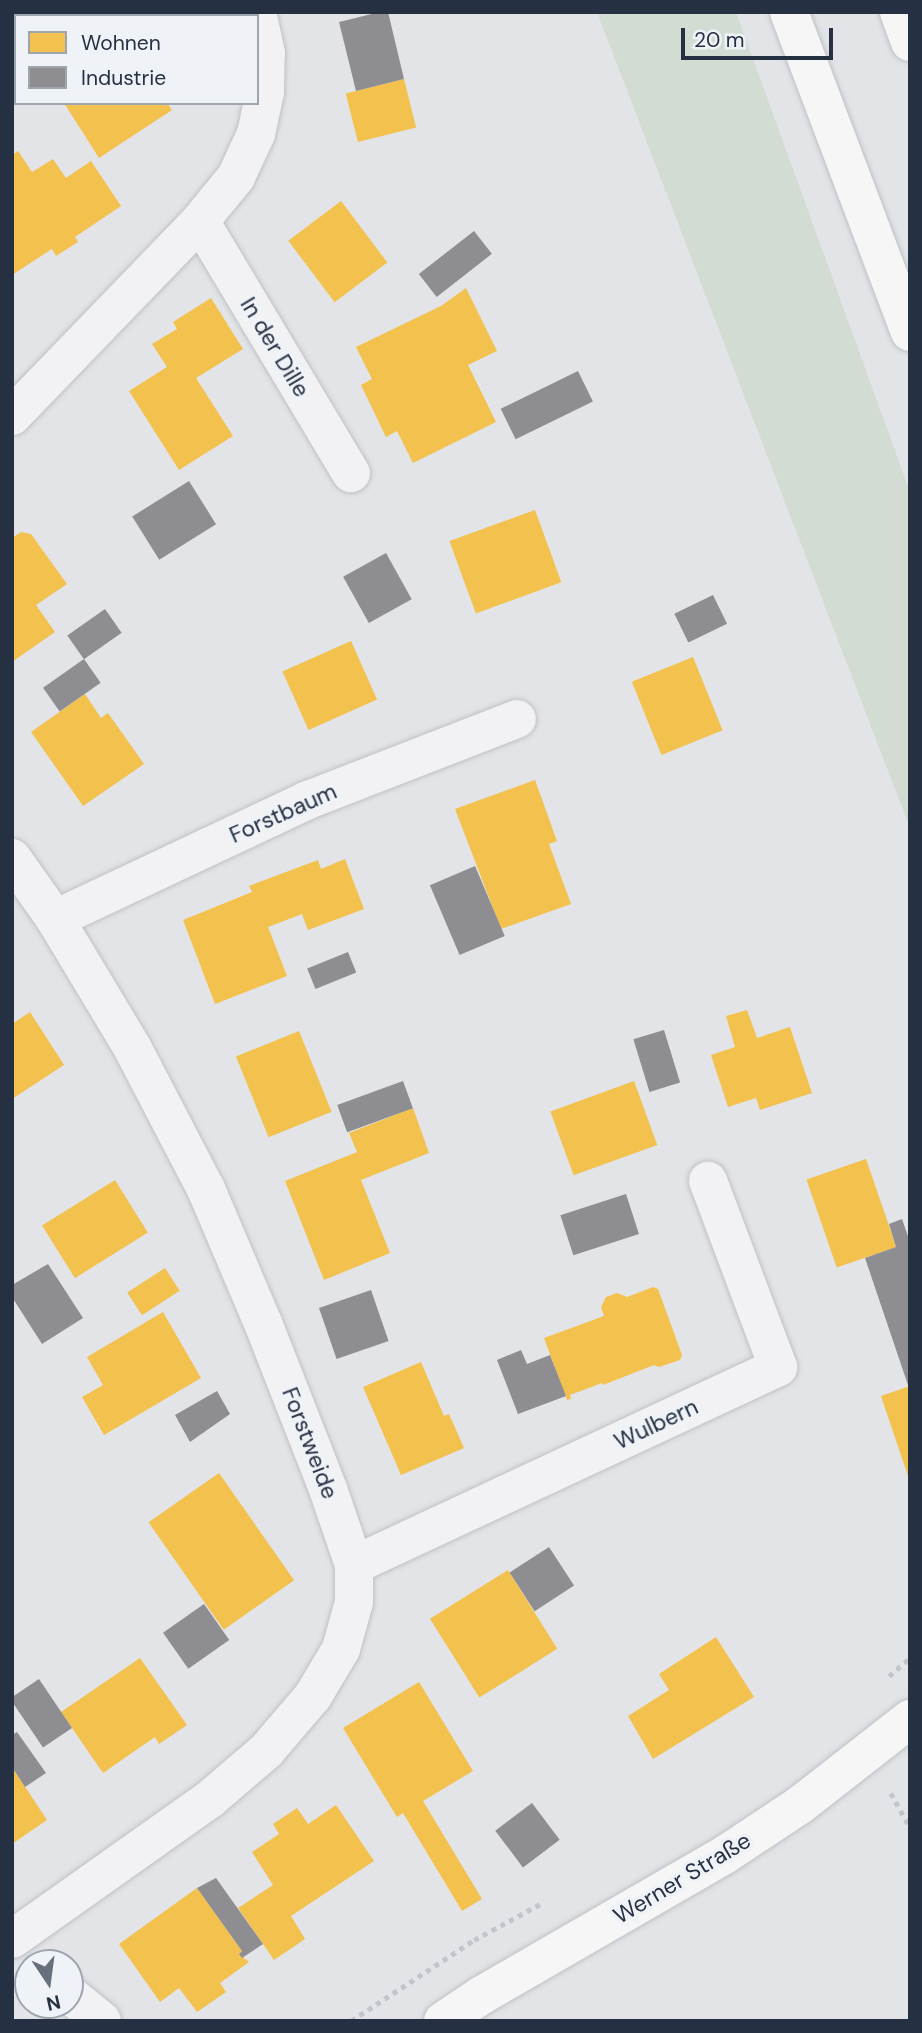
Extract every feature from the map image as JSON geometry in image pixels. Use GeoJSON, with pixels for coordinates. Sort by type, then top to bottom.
{"type":"FeatureCollection","features":[{"type":"Feature","properties":{"kind":"main road"},"geometry":{"type":"LineString","coordinates":[[789,12],[910,332]]}},
{"type":"Feature","properties":{"kind":"main road"},"geometry":{"type":"LineString","coordinates":[[899,12],[910,41]]}},
{"type":"Feature","properties":{"kind":"main road","name":"Werner Straße"},"geometry":{"type":"LineString","coordinates":[[443,2021],[482,1995],[726,1853],[800,1805],[910,1719]]}},
{"type":"Feature","properties":{"kind":"street"},"geometry":{"type":"LineString","coordinates":[[12,416],[200,221],[236,177],[256,134],[265,92],[266,53],[259,21]]}},
{"type":"Feature","properties":{"kind":"street","name":"In der Dille"},"geometry":{"type":"LineString","coordinates":[[200,221],[351,473]]}},
{"type":"Feature","properties":{"kind":"street","name":"Forstbaum"},"geometry":{"type":"LineString","coordinates":[[55,919],[308,800],[517,719]]}},
{"type":"Feature","properties":{"kind":"street","name":"Forstweide"},"geometry":{"type":"LineString","coordinates":[[12,858],[55,919],[133,1049],[206,1189],[263,1323],[328,1489],[354,1565],[354,1602],[341,1650],[313,1696],[266,1751],[210,1799],[12,1939]]}},
{"type":"Feature","properties":{"kind":"street","name":"Wulbern"},"geometry":{"type":"LineString","coordinates":[[354,1565],[778,1367],[708,1181]]}},
{"type":"Feature","properties":{"kind":"street"},"geometry":{"type":"LineString","coordinates":[[84,2006],[102,2021]]}},
{"type":"Feature","properties":{"kind":"path"},"geometry":{"type":"LineString","coordinates":[[880,1684],[910,1658]]}},
{"type":"Feature","properties":{"kind":"path"},"geometry":{"type":"LineString","coordinates":[[891,1793],[910,1827]]}},
{"type":"Feature","properties":{"kind":"path"},"geometry":{"type":"LineString","coordinates":[[351,2021],[474,1940],[557,1895]]}},
{"type":"Feature","properties":{"kind":"shaded area"},"geometry":{"type":"Polygon","coordinates":[[[597,12],[736,12],[910,492],[910,828],[597,12]]]}},
{"type":"Feature","properties":{"kind":"building: Wohnen"},"geometry":{"type":"Polygon","coordinates":[[[404,79],[416,128],[358,142],[346,94],[404,79]]]}},
{"type":"Feature","properties":{"kind":"building: Wohnen"},"geometry":{"type":"Polygon","coordinates":[[[65,105],[168,105],[172,110],[99,158],[65,105]]]}},
{"type":"Feature","properties":{"kind":"building: Wohnen"},"geometry":{"type":"Polygon","coordinates":[[[18,151],[32,172],[53,159],[66,178],[91,161],[121,206],[75,237],[78,242],[56,256],[52,249],[12,275],[12,155],[18,151]]]}},
{"type":"Feature","properties":{"kind":"building: Wohnen"},"geometry":{"type":"Polygon","coordinates":[[[341,201],[387,262],[335,302],[288,241],[341,201]]]}},
{"type":"Feature","properties":{"kind":"building: Wohnen"},"geometry":{"type":"Polygon","coordinates":[[[466,288],[497,351],[468,365],[496,422],[413,463],[397,431],[386,437],[361,385],[372,379],[356,347],[441,306],[466,288]]]}},
{"type":"Feature","properties":{"kind":"building: Wohnen"},"geometry":{"type":"Polygon","coordinates":[[[211,298],[243,349],[196,378],[233,436],[179,470],[129,391],[167,367],[152,344],[177,329],[173,322],[211,298]]]}},
{"type":"Feature","properties":{"kind":"building: Wohnen"},"geometry":{"type":"Polygon","coordinates":[[[535,510],[561,582],[476,613],[449,541],[535,510]]]}},
{"type":"Feature","properties":{"kind":"building: Wohnen"},"geometry":{"type":"Polygon","coordinates":[[[21,532],[31,534],[67,584],[36,605],[55,632],[12,662],[12,538],[21,532]]]}},
{"type":"Feature","properties":{"kind":"building: Wohnen"},"geometry":{"type":"Polygon","coordinates":[[[351,641],[377,699],[309,730],[282,672],[351,641]]]}},
{"type":"Feature","properties":{"kind":"building: Wohnen"},"geometry":{"type":"Polygon","coordinates":[[[693,657],[723,730],[661,755],[632,682],[693,657]]]}},
{"type":"Feature","properties":{"kind":"building: Wohnen"},"geometry":{"type":"Polygon","coordinates":[[[85,694],[101,718],[108,713],[144,764],[83,806],[31,732],[85,694]]]}},
{"type":"Feature","properties":{"kind":"building: Wohnen"},"geometry":{"type":"Polygon","coordinates":[[[535,780],[557,841],[549,844],[571,904],[501,929],[455,809],[535,780]]]}},
{"type":"Feature","properties":{"kind":"building: Wohnen"},"geometry":{"type":"Polygon","coordinates":[[[345,859],[364,909],[308,930],[302,914],[268,927],[287,976],[215,1004],[183,920],[252,892],[249,886],[318,860],[321,869],[345,859]]]}},
{"type":"Feature","properties":{"kind":"building: Wohnen"},"geometry":{"type":"Polygon","coordinates":[[[747,1010],[757,1038],[790,1027],[812,1093],[760,1110],[756,1098],[728,1107],[711,1055],[735,1047],[726,1016],[747,1010]]]}},
{"type":"Feature","properties":{"kind":"building: Wohnen"},"geometry":{"type":"Polygon","coordinates":[[[30,1012],[64,1065],[12,1099],[12,1024],[30,1012]]]}},
{"type":"Feature","properties":{"kind":"building: Wohnen"},"geometry":{"type":"Polygon","coordinates":[[[299,1031],[332,1112],[269,1137],[236,1056],[299,1031]]]}},
{"type":"Feature","properties":{"kind":"building: Wohnen"},"geometry":{"type":"Polygon","coordinates":[[[634,1081],[657,1145],[574,1175],[550,1111],[634,1081]]]}},
{"type":"Feature","properties":{"kind":"building: Wohnen"},"geometry":{"type":"Polygon","coordinates":[[[413,1108],[429,1153],[361,1180],[390,1253],[324,1280],[285,1181],[357,1152],[349,1133],[413,1108]]]}},
{"type":"Feature","properties":{"kind":"building: Wohnen"},"geometry":{"type":"Polygon","coordinates":[[[866,1159],[896,1247],[837,1267],[806,1180],[866,1159]]]}},
{"type":"Feature","properties":{"kind":"building: Wohnen"},"geometry":{"type":"Polygon","coordinates":[[[115,1180],[148,1233],[75,1278],[42,1226],[115,1180]]]}},
{"type":"Feature","properties":{"kind":"building: Wohnen"},"geometry":{"type":"Polygon","coordinates":[[[165,1268],[180,1291],[142,1315],[127,1293],[165,1268]]]}},
{"type":"Feature","properties":{"kind":"building: Wohnen"},"geometry":{"type":"Polygon","coordinates":[[[653,1287],[658,1289],[682,1355],[680,1360],[659,1367],[654,1365],[603,1385],[602,1383],[570,1395],[571,1399],[567,1400],[544,1338],[604,1316],[601,1307],[606,1297],[617,1293],[627,1297],[653,1287]]]}},
{"type":"Feature","properties":{"kind":"building: Wohnen"},"geometry":{"type":"Polygon","coordinates":[[[163,1312],[201,1378],[104,1435],[82,1397],[103,1385],[87,1357],[163,1312]]]}},
{"type":"Feature","properties":{"kind":"building: Wohnen"},"geometry":{"type":"Polygon","coordinates":[[[421,1362],[444,1416],[449,1414],[464,1448],[401,1475],[363,1387],[421,1362]]]}},
{"type":"Feature","properties":{"kind":"building: Wohnen"},"geometry":{"type":"Polygon","coordinates":[[[910,1386],[910,1478],[909,1479],[881,1396],[910,1386]]]}},
{"type":"Feature","properties":{"kind":"building: Wohnen"},"geometry":{"type":"Polygon","coordinates":[[[219,1473],[294,1580],[224,1630],[149,1522],[219,1473]]]}},
{"type":"Feature","properties":{"kind":"building: Wohnen"},"geometry":{"type":"Polygon","coordinates":[[[508,1570],[557,1649],[479,1698],[430,1619],[508,1570]]]}},
{"type":"Feature","properties":{"kind":"building: Wohnen"},"geometry":{"type":"Polygon","coordinates":[[[716,1637],[754,1697],[653,1759],[628,1716],[669,1690],[659,1674],[716,1637]]]}},
{"type":"Feature","properties":{"kind":"building: Wohnen"},"geometry":{"type":"Polygon","coordinates":[[[140,1658],[187,1725],[159,1744],[155,1737],[103,1773],[61,1712],[140,1658]]]}},
{"type":"Feature","properties":{"kind":"building: Wohnen"},"geometry":{"type":"Polygon","coordinates":[[[419,1682],[473,1771],[423,1801],[482,1899],[462,1911],[403,1813],[397,1817],[343,1728],[419,1682]]]}},
{"type":"Feature","properties":{"kind":"building: Wohnen"},"geometry":{"type":"Polygon","coordinates":[[[12,1767],[47,1820],[12,1844],[12,1767]]]}},
{"type":"Feature","properties":{"kind":"building: Wohnen"},"geometry":{"type":"Polygon","coordinates":[[[336,1805],[374,1861],[291,1916],[305,1939],[274,1960],[238,1908],[273,1885],[252,1852],[279,1834],[273,1824],[297,1808],[308,1824],[336,1805]]]}},
{"type":"Feature","properties":{"kind":"building: Wohnen"},"geometry":{"type":"Polygon","coordinates":[[[197,1888],[242,1951],[239,1954],[249,1962],[220,1983],[226,1992],[197,2012],[179,1988],[160,2002],[119,1944],[197,1888]]]}},
{"type":"Feature","properties":{"kind":"building: Industrie"},"geometry":{"type":"Polygon","coordinates":[[[388,12],[404,79],[356,91],[339,22],[388,12]]]}},
{"type":"Feature","properties":{"kind":"building: Industrie"},"geometry":{"type":"Polygon","coordinates":[[[474,231],[492,254],[437,297],[419,274],[474,231]]]}},
{"type":"Feature","properties":{"kind":"building: Industrie"},"geometry":{"type":"Polygon","coordinates":[[[578,371],[593,402],[516,439],[501,409],[578,371]]]}},
{"type":"Feature","properties":{"kind":"building: Industrie"},"geometry":{"type":"Polygon","coordinates":[[[189,481],[216,524],[159,560],[132,517],[189,481]]]}},
{"type":"Feature","properties":{"kind":"building: Industrie"},"geometry":{"type":"Polygon","coordinates":[[[386,553],[412,599],[369,623],[343,577],[386,553]]]}},
{"type":"Feature","properties":{"kind":"building: Industrie"},"geometry":{"type":"Polygon","coordinates":[[[713,595],[727,624],[688,643],[674,614],[713,595]]]}},
{"type":"Feature","properties":{"kind":"building: Industrie"},"geometry":{"type":"Polygon","coordinates":[[[105,609],[122,633],[84,659],[67,635],[105,609]]]}},
{"type":"Feature","properties":{"kind":"building: Industrie"},"geometry":{"type":"Polygon","coordinates":[[[84,659],[101,683],[60,711],[43,688],[84,659]]]}},
{"type":"Feature","properties":{"kind":"building: Industrie"},"geometry":{"type":"Polygon","coordinates":[[[475,866],[505,936],[460,955],[430,885],[475,866]]]}},
{"type":"Feature","properties":{"kind":"building: Industrie"},"geometry":{"type":"Polygon","coordinates":[[[348,952],[356,972],[315,989],[307,968],[348,952]]]}},
{"type":"Feature","properties":{"kind":"building: Industrie"},"geometry":{"type":"Polygon","coordinates":[[[664,1030],[680,1083],[649,1092],[633,1039],[664,1030]]]}},
{"type":"Feature","properties":{"kind":"building: Industrie"},"geometry":{"type":"Polygon","coordinates":[[[403,1081],[413,1108],[347,1132],[337,1105],[403,1081]]]}},
{"type":"Feature","properties":{"kind":"building: Industrie"},"geometry":{"type":"Polygon","coordinates":[[[626,1194],[639,1234],[573,1255],[560,1215],[626,1194]]]}},
{"type":"Feature","properties":{"kind":"building: Industrie"},"geometry":{"type":"Polygon","coordinates":[[[902,1219],[910,1242],[909,1388],[865,1258],[896,1247],[889,1224],[902,1219]]]}},
{"type":"Feature","properties":{"kind":"building: Industrie"},"geometry":{"type":"Polygon","coordinates":[[[48,1264],[83,1318],[42,1344],[12,1297],[12,1285],[48,1264]]]}},
{"type":"Feature","properties":{"kind":"building: Industrie"},"geometry":{"type":"Polygon","coordinates":[[[371,1290],[389,1341],[337,1359],[319,1308],[371,1290]]]}},
{"type":"Feature","properties":{"kind":"building: Industrie"},"geometry":{"type":"Polygon","coordinates":[[[521,1350],[527,1364],[550,1355],[566,1396],[518,1414],[497,1360],[521,1350]]]}},
{"type":"Feature","properties":{"kind":"building: Industrie"},"geometry":{"type":"Polygon","coordinates":[[[217,1391],[230,1414],[190,1442],[175,1415],[217,1391]]]}},
{"type":"Feature","properties":{"kind":"building: Industrie"},"geometry":{"type":"Polygon","coordinates":[[[549,1547],[574,1586],[535,1611],[510,1573],[549,1547]]]}},
{"type":"Feature","properties":{"kind":"building: Industrie"},"geometry":{"type":"Polygon","coordinates":[[[204,1604],[229,1640],[188,1669],[163,1633],[204,1604]]]}},
{"type":"Feature","properties":{"kind":"building: Industrie"},"geometry":{"type":"Polygon","coordinates":[[[39,1679],[72,1728],[43,1747],[12,1702],[12,1697],[39,1679]]]}},
{"type":"Feature","properties":{"kind":"building: Industrie"},"geometry":{"type":"Polygon","coordinates":[[[17,1732],[46,1773],[25,1787],[12,1767],[12,1735],[17,1732]]]}},
{"type":"Feature","properties":{"kind":"building: Industrie"},"geometry":{"type":"Polygon","coordinates":[[[532,1803],[560,1840],[523,1867],[495,1831],[532,1803]]]}},
{"type":"Feature","properties":{"kind":"building: Industrie"},"geometry":{"type":"Polygon","coordinates":[[[216,1878],[263,1944],[242,1958],[239,1954],[242,1951],[197,1888],[216,1878]]]}}]}
